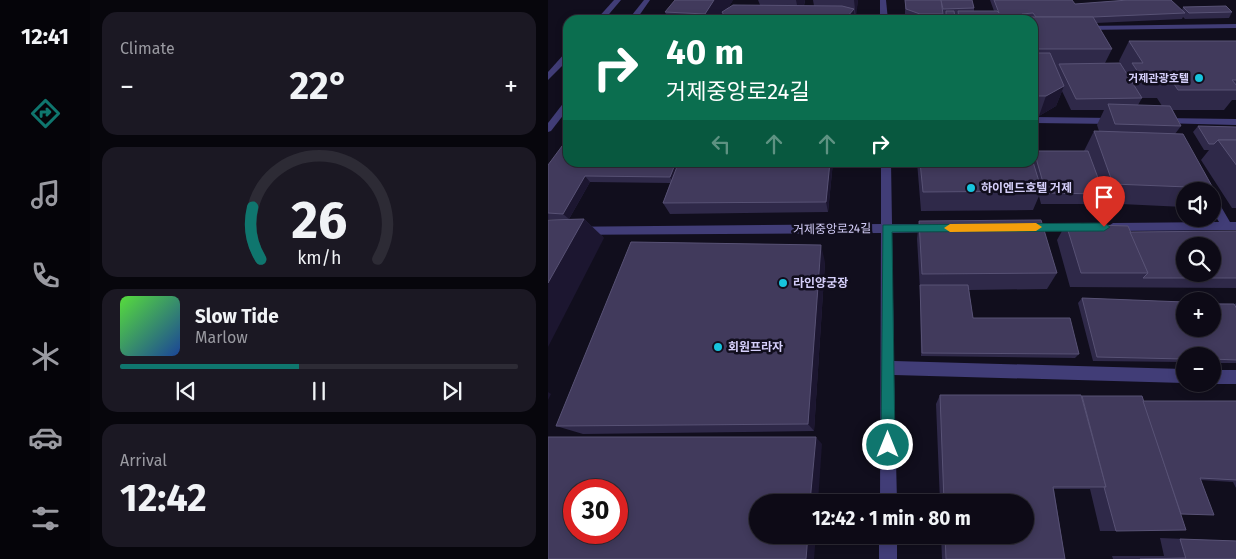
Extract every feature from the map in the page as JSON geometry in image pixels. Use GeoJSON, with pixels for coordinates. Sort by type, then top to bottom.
{"type":"FeatureCollection","features":[{"type":"Feature","properties":{"kind":"street"},"geometry":{"type":"LineString","coordinates":[[604,15],[618,0]]}},
{"type":"Feature","properties":{"kind":"street"},"geometry":{"type":"LineString","coordinates":[[636,15],[647,0]]}},
{"type":"Feature","properties":{"kind":"street"},"geometry":{"type":"LineString","coordinates":[[883,0],[884,15]]}},
{"type":"Feature","properties":{"kind":"street"},"geometry":{"type":"LineString","coordinates":[[1072,28],[1236,26]]}},
{"type":"Feature","properties":{"kind":"street"},"geometry":{"type":"LineString","coordinates":[[548,77],[563,60]]}},
{"type":"Feature","properties":{"kind":"street"},"geometry":{"type":"LineString","coordinates":[[548,129],[563,110]]}},
{"type":"Feature","properties":{"kind":"street"},"geometry":{"type":"LineString","coordinates":[[1038,120],[1126,121]]}},
{"type":"Feature","properties":{"kind":"street"},"geometry":{"type":"LineString","coordinates":[[1162,124],[1236,122]]}},
{"type":"Feature","properties":{"kind":"street"},"geometry":{"type":"LineString","coordinates":[[886,167],[888,494]]}},
{"type":"Feature","properties":{"kind":"street"},"geometry":{"type":"LineString","coordinates":[[1221,212],[1232,226]]}},
{"type":"Feature","properties":{"kind":"street"},"geometry":{"type":"LineString","coordinates":[[1015,227],[1232,226]]}},
{"type":"Feature","properties":{"kind":"street","name":"거제중앙로24길"},"geometry":{"type":"LineString","coordinates":[[548,231],[946,228]]}},
{"type":"Feature","properties":{"kind":"street"},"geometry":{"type":"LineString","coordinates":[[888,368],[1176,376]]}},
{"type":"Feature","properties":{"kind":"street"},"geometry":{"type":"LineString","coordinates":[[1221,377],[1236,377]]}},
{"type":"Feature","properties":{"kind":"street"},"geometry":{"type":"LineString","coordinates":[[888,544],[888,559]]}},
{"type":"Feature","properties":{"kind":"building"},"geometry":{"type":"Polygon","coordinates":[[[675,0],[714,0],[705,14],[665,12],[675,0]]]}},
{"type":"Feature","properties":{"kind":"building"},"geometry":{"type":"Polygon","coordinates":[[[905,0],[941,0],[943,14],[920,14],[906,9],[905,0]]]}},
{"type":"Feature","properties":{"kind":"building"},"geometry":{"type":"Polygon","coordinates":[[[941,0],[972,0],[974,8],[943,9],[941,0]]]}},
{"type":"Feature","properties":{"kind":"building"},"geometry":{"type":"Polygon","coordinates":[[[994,0],[1072,0],[1075,4],[1128,0],[1171,0],[1185,13],[1038,17],[1038,15],[1033,13],[1022,15],[958,15],[958,11],[997,11],[999,13],[994,0]]]}},
{"type":"Feature","properties":{"kind":"building"},"geometry":{"type":"Polygon","coordinates":[[[733,5],[842,6],[854,9],[849,15],[724,15],[722,12],[733,5]]]}},
{"type":"Feature","properties":{"kind":"building"},"geometry":{"type":"Polygon","coordinates":[[[1226,6],[1232,12],[1189,13],[1183,7],[1226,6]]]}},
{"type":"Feature","properties":{"kind":"building"},"geometry":{"type":"Polygon","coordinates":[[[946,11],[954,11],[955,15],[946,15],[946,11]]]}},
{"type":"Feature","properties":{"kind":"building"},"geometry":{"type":"Polygon","coordinates":[[[1038,17],[1093,17],[1112,49],[1038,49],[1038,17]]]}},
{"type":"Feature","properties":{"kind":"building"},"geometry":{"type":"Polygon","coordinates":[[[1129,41],[1237,41],[1237,80],[1232,80],[1237,86],[1237,90],[1178,90],[1170,78],[1142,78],[1132,63],[1143,63],[1129,41]]]}},
{"type":"Feature","properties":{"kind":"building"},"geometry":{"type":"Polygon","coordinates":[[[1038,53],[1050,53],[1064,86],[1046,96],[1038,96],[1038,53]]]}},
{"type":"Feature","properties":{"kind":"building"},"geometry":{"type":"Polygon","coordinates":[[[1120,63],[1142,98],[1076,99],[1059,64],[1120,63]]]}},
{"type":"Feature","properties":{"kind":"building"},"geometry":{"type":"Polygon","coordinates":[[[1108,104],[1170,106],[1181,126],[1115,124],[1108,104]]]}},
{"type":"Feature","properties":{"kind":"building"},"geometry":{"type":"Polygon","coordinates":[[[1198,126],[1237,127],[1237,140],[1218,140],[1214,144],[1209,144],[1198,126]]]}},
{"type":"Feature","properties":{"kind":"building"},"geometry":{"type":"Polygon","coordinates":[[[1094,131],[1183,134],[1210,182],[1176,182],[1176,187],[1113,184],[1094,131]]]}},
{"type":"Feature","properties":{"kind":"building"},"geometry":{"type":"Polygon","coordinates":[[[1218,140],[1237,140],[1237,166],[1218,140]]]}},
{"type":"Feature","properties":{"kind":"building"},"geometry":{"type":"Polygon","coordinates":[[[563,145],[563,167],[674,167],[670,177],[585,176],[563,214],[548,213],[548,165],[563,145]]]}},
{"type":"Feature","properties":{"kind":"building"},"geometry":{"type":"Polygon","coordinates":[[[1038,151],[1088,151],[1104,194],[1046,193],[1038,165],[1038,151]]]}},
{"type":"Feature","properties":{"kind":"building"},"geometry":{"type":"Polygon","coordinates":[[[677,167],[830,167],[826,202],[663,203],[677,167]]]}},
{"type":"Feature","properties":{"kind":"building"},"geometry":{"type":"Polygon","coordinates":[[[920,167],[1035,167],[1042,191],[923,192],[920,167]]]}},
{"type":"Feature","properties":{"kind":"building"},"geometry":{"type":"Polygon","coordinates":[[[584,219],[548,283],[548,220],[584,219]]]}},
{"type":"Feature","properties":{"kind":"building"},"geometry":{"type":"Polygon","coordinates":[[[1041,220],[1057,273],[922,274],[919,221],[1041,220]]]}},
{"type":"Feature","properties":{"kind":"building"},"geometry":{"type":"Polygon","coordinates":[[[1066,224],[1128,226],[1148,273],[1081,273],[1066,224]]]}},
{"type":"Feature","properties":{"kind":"building"},"geometry":{"type":"Polygon","coordinates":[[[1237,231],[1237,278],[1221,278],[1221,237],[1176,237],[1176,278],[1143,278],[1148,273],[1130,232],[1237,231]]]}},
{"type":"Feature","properties":{"kind":"building","name":"회원프라자"},"geometry":{"type":"Polygon","coordinates":[[[631,242],[821,245],[808,424],[556,426],[631,242]]]}},
{"type":"Feature","properties":{"kind":"building"},"geometry":{"type":"Polygon","coordinates":[[[920,285],[968,285],[973,318],[1070,318],[1079,354],[922,353],[920,285]]]}},
{"type":"Feature","properties":{"kind":"building"},"geometry":{"type":"Polygon","coordinates":[[[1082,298],[1176,302],[1176,337],[1221,337],[1221,304],[1234,304],[1237,309],[1237,360],[1221,359],[1221,347],[1176,347],[1176,359],[1097,357],[1082,298]]]}},
{"type":"Feature","properties":{"kind":"building"},"geometry":{"type":"Polygon","coordinates":[[[940,395],[1081,395],[1106,487],[1053,487],[1065,559],[946,559],[945,544],[1034,544],[1034,494],[944,494],[940,395]]]}},
{"type":"Feature","properties":{"kind":"building"},"geometry":{"type":"Polygon","coordinates":[[[1082,396],[1142,396],[1186,530],[1116,531],[1082,396]]]}},
{"type":"Feature","properties":{"kind":"building"},"geometry":{"type":"Polygon","coordinates":[[[1143,401],[1237,401],[1237,480],[1200,478],[1214,515],[1181,514],[1143,401]]]}},
{"type":"Feature","properties":{"kind":"building"},"geometry":{"type":"Polygon","coordinates":[[[548,437],[816,437],[811,494],[749,494],[749,544],[807,544],[806,559],[548,559],[548,437]]]}},
{"type":"Feature","properties":{"kind":"building"},"geometry":{"type":"Polygon","coordinates":[[[1180,539],[1237,541],[1237,559],[1186,559],[1180,539]]]}},
{"type":"Feature","properties":{"kind":"building"},"geometry":{"type":"Polygon","coordinates":[[[1185,558],[1186,559],[1140,559],[1185,558]]]}},
{"type":"Feature","properties":{"kind":"slow traffic"},"geometry":{"type":"LineString","coordinates":[[950,228],[1036,227]]}},
{"type":"Feature","properties":{"kind":"place","name":"거제관광호텔"},"geometry":{"type":"Point","coordinates":[1199,78]}},
{"type":"Feature","properties":{"kind":"place","name":"하이엔드호텔 거제"},"geometry":{"type":"Point","coordinates":[971,188]}},
{"type":"Feature","properties":{"kind":"place","name":"라인양궁장"},"geometry":{"type":"Point","coordinates":[783,283]}},
{"type":"Feature","properties":{"kind":"place","name":"회원프라자"},"geometry":{"type":"Point","coordinates":[718,347]}},
{"type":"Feature","properties":{"kind":"route"},"geometry":{"type":"LineString","coordinates":[[888,445],[887,228],[1104,227]]}}]}
